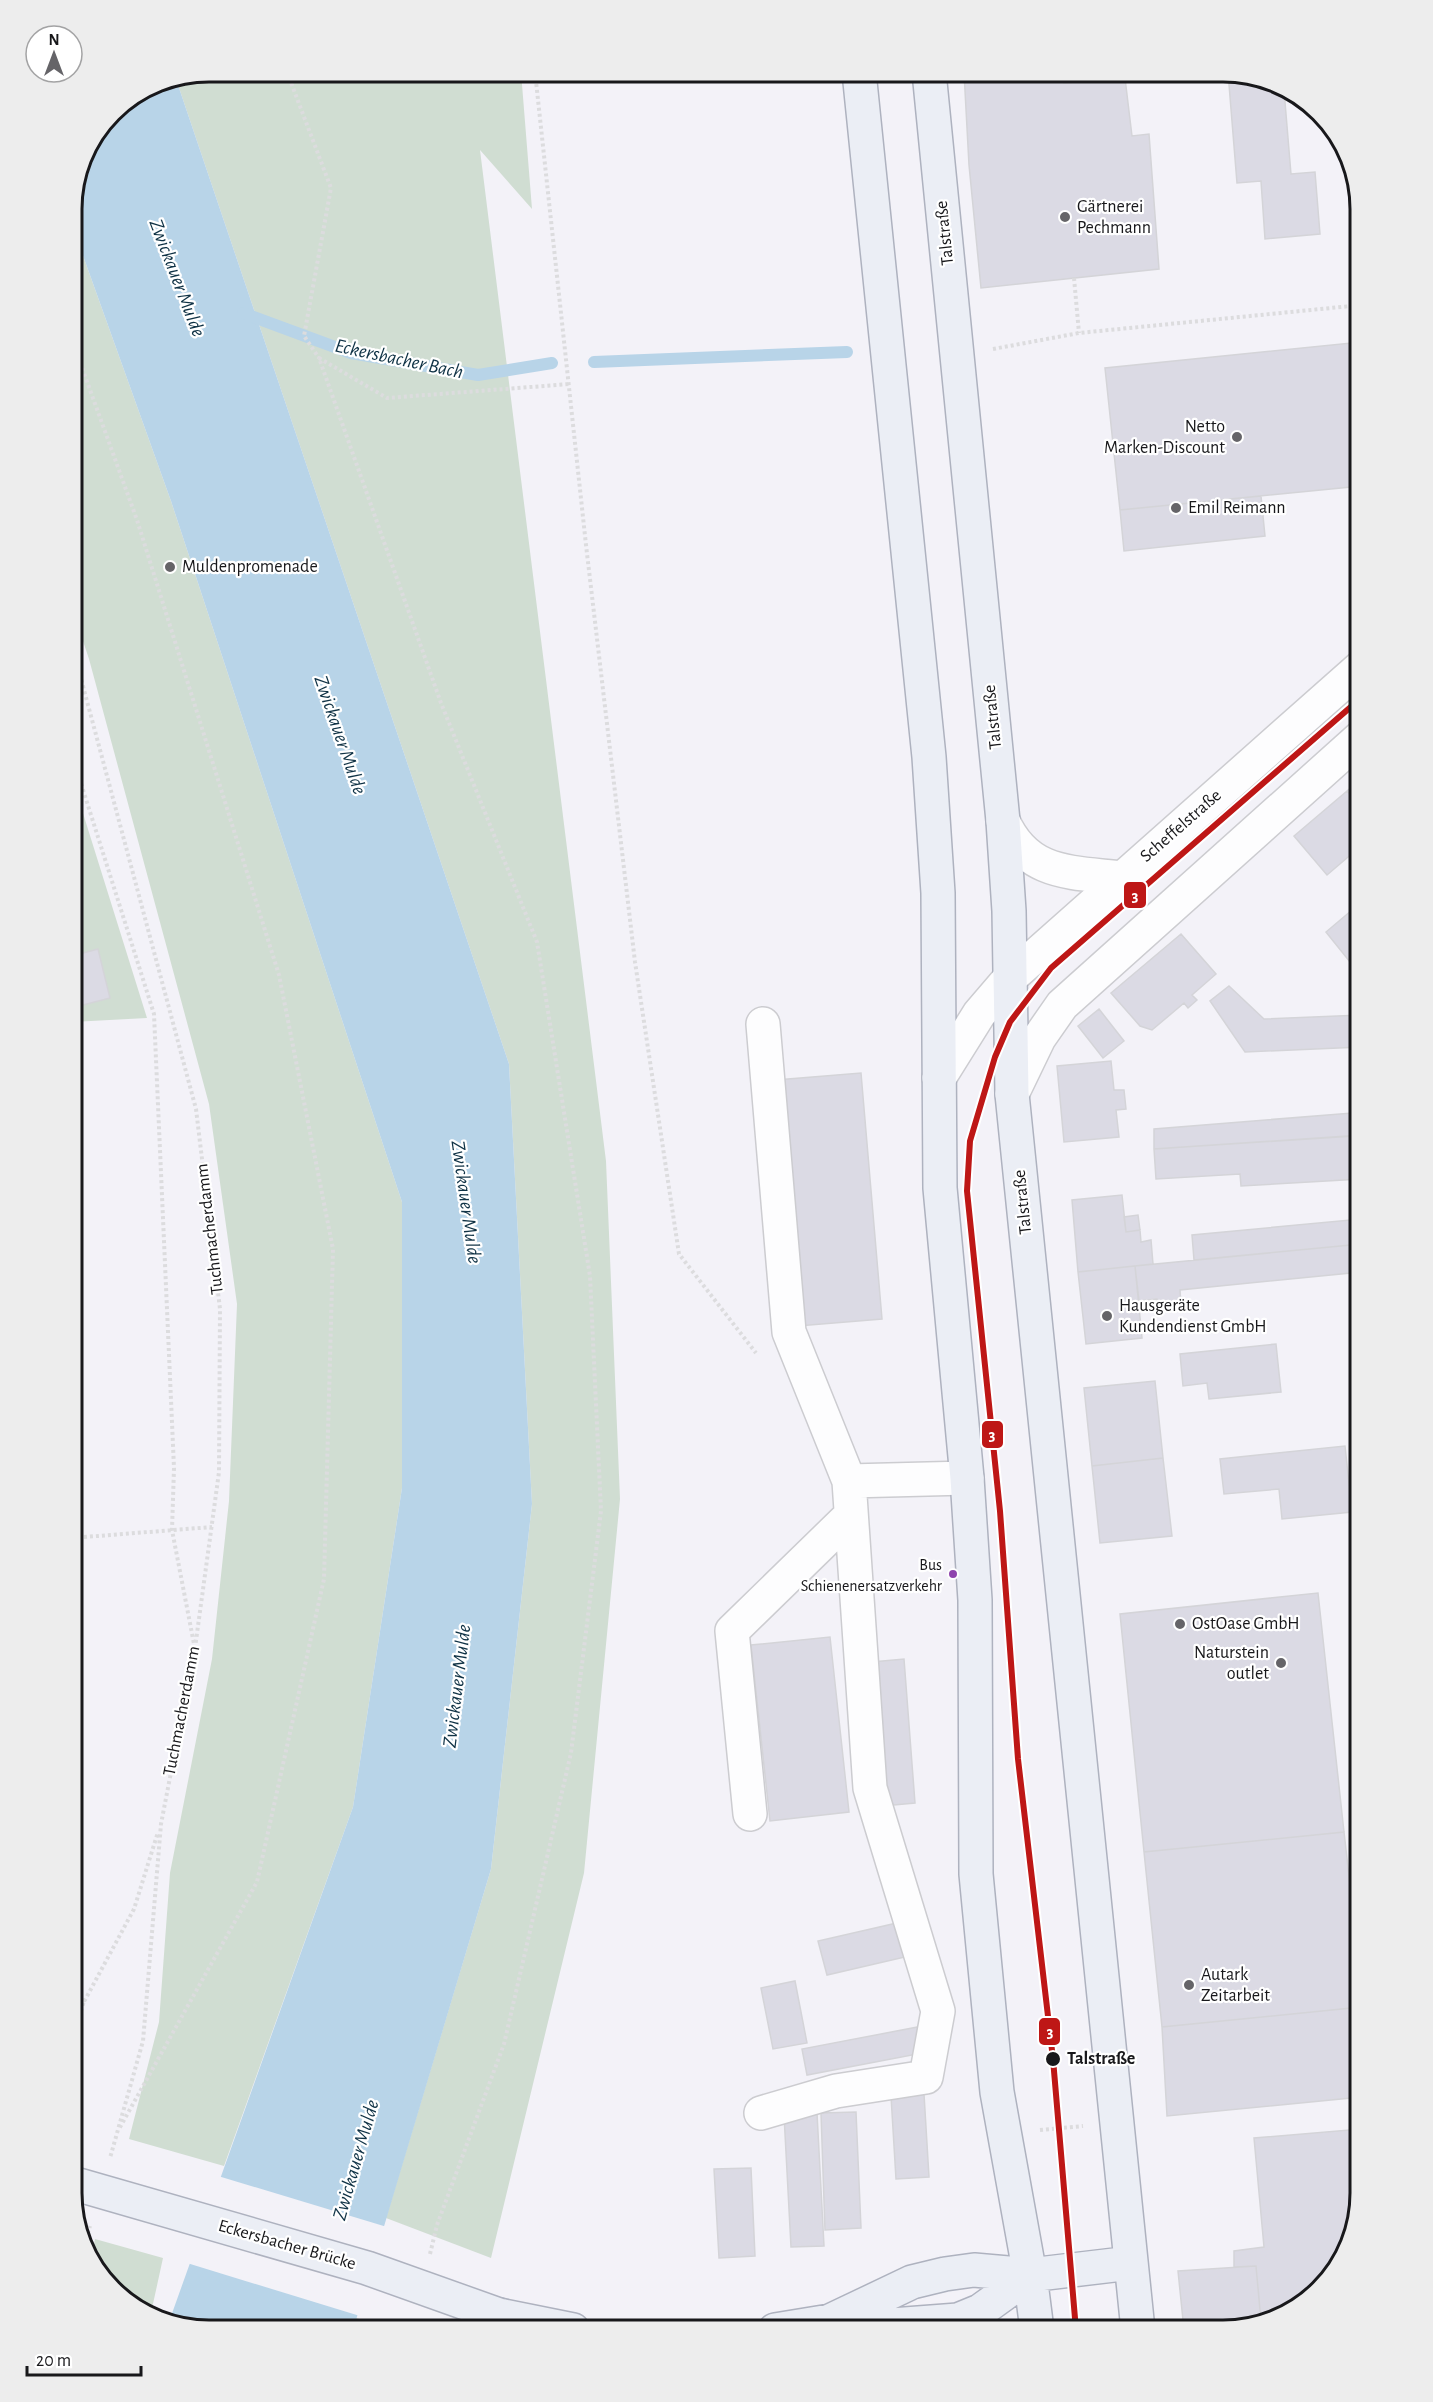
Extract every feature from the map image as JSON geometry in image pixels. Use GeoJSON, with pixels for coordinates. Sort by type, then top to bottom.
{"type":"FeatureCollection","features":[{"type":"Feature","properties":{"kind":"main road"},"geometry":{"type":"LineString","coordinates":[[860,83],[929,757],[938,893],[941,996],[940,1188],[967,1478],[975,1600],[976,1874],[1003,2134],[1030,2275],[1036,2320]]}},
{"type":"Feature","properties":{"kind":"main road","name":"Talstraße"},"geometry":{"type":"LineString","coordinates":[[930,83],[1003,820],[1009,911],[1012,1094],[1137,2320]]}},
{"type":"Feature","properties":{"kind":"main road","name":"Eckersbacher Brücke"},"geometry":{"type":"LineString","coordinates":[[83,2186],[367,2268],[499,2315],[520,2319]]}},
{"type":"Feature","properties":{"kind":"main road"},"geometry":{"type":"LineString","coordinates":[[833,2320],[912,2282],[945,2274],[974,2270],[1030,2275],[1131,2263]]}},
{"type":"Feature","properties":{"kind":"main road"},"geometry":{"type":"LineString","coordinates":[[958,2320],[980,2312],[1030,2275]]}},
{"type":"Feature","properties":{"kind":"street","name":"Scheffelstraße"},"geometry":{"type":"LineString","coordinates":[[939,1078],[979,1014],[1009,979],[1350,677]]}},
{"type":"Feature","properties":{"kind":"street"},"geometry":{"type":"LineString","coordinates":[[1012,1094],[1039,1038],[1062,1005],[1350,746]]}},
{"type":"Feature","properties":{"kind":"street"},"geometry":{"type":"LineString","coordinates":[[1003,820],[1011,840],[1032,860],[1056,870],[1122,878]]}},
{"type":"Feature","properties":{"kind":"street"},"geometry":{"type":"LineString","coordinates":[[941,996],[979,1014],[1010,1022],[1033,1017],[1062,1005]]}},
{"type":"Feature","properties":{"kind":"street"},"geometry":{"type":"LineString","coordinates":[[761,2113],[836,2091],[926,2077],[938,2010],[870,1788],[849,1481],[789,1332],[763,1024]]}},
{"type":"Feature","properties":{"kind":"street"},"geometry":{"type":"LineString","coordinates":[[849,1481],[967,1478]]}},
{"type":"Feature","properties":{"kind":"street"},"geometry":{"type":"LineString","coordinates":[[750,1814],[732,1631],[851,1515]]}},
{"type":"Feature","properties":{"kind":"path"},"geometry":{"type":"LineString","coordinates":[[291,83],[331,188],[304,336],[319,358],[441,703],[537,942],[590,1276],[601,1511],[571,1753],[504,2043],[437,2225],[429,2256]]}},
{"type":"Feature","properties":{"kind":"path"},"geometry":{"type":"LineString","coordinates":[[536,83],[635,962],[679,1254],[757,1354]]}},
{"type":"Feature","properties":{"kind":"path"},"geometry":{"type":"LineString","coordinates":[[1074,278],[1079,333]]}},
{"type":"Feature","properties":{"kind":"path"},"geometry":{"type":"LineString","coordinates":[[957,355],[1079,333],[1350,306]]}},
{"type":"Feature","properties":{"kind":"path"},"geometry":{"type":"LineString","coordinates":[[319,358],[387,398],[570,384]]}},
{"type":"Feature","properties":{"kind":"path"},"geometry":{"type":"LineString","coordinates":[[83,370],[137,520],[279,975],[333,1249],[324,1579],[257,1882],[119,2129]]}},
{"type":"Feature","properties":{"kind":"path","name":"Tuchmacherdamm"},"geometry":{"type":"LineString","coordinates":[[83,686],[196,1109],[220,1309],[219,1472],[212,1527],[195,1648],[161,1824],[143,2041],[110,2161]]}},
{"type":"Feature","properties":{"kind":"path"},"geometry":{"type":"LineString","coordinates":[[83,789],[154,1014],[174,1468],[172,1530],[195,1648]]}},
{"type":"Feature","properties":{"kind":"path"},"geometry":{"type":"LineString","coordinates":[[83,1537],[212,1527]]}},
{"type":"Feature","properties":{"kind":"path","name":"Tuchmacherdamm"},"geometry":{"type":"LineString","coordinates":[[83,2006],[134,1909],[161,1824]]}},
{"type":"Feature","properties":{"kind":"path"},"geometry":{"type":"LineString","coordinates":[[1003,2134],[1116,2122]]}},
{"type":"Feature","properties":{"kind":"path"},"geometry":{"type":"LineString","coordinates":[[89,2231],[91,2224]]}},
{"type":"Feature","properties":{"kind":"shaded area"},"geometry":{"type":"Polygon","coordinates":[[[209,83],[522,83],[532,209],[480,150],[606,1161],[620,1499],[584,1873],[491,2258],[386,2218],[491,1869],[532,1504],[509,1064],[179,87],[209,83]]]}},
{"type":"Feature","properties":{"kind":"shaded area"},"geometry":{"type":"Polygon","coordinates":[[[83,256],[171,501],[402,1202],[402,1488],[353,1807],[224,2166],[129,2139],[159,2022],[170,1873],[212,1659],[229,1501],[237,1304],[209,1104],[83,641],[83,256]]]}},
{"type":"Feature","properties":{"kind":"shaded area"},"geometry":{"type":"Polygon","coordinates":[[[83,813],[147,1018],[83,1021],[83,813]]]}},
{"type":"Feature","properties":{"kind":"shaded area"},"geometry":{"type":"Polygon","coordinates":[[[95,2239],[163,2258],[153,2306],[126,2288],[114,2276],[94,2244],[95,2239]]]}},
{"type":"Feature","properties":{"kind":"water","name":"Zwickauer Mulde"},"geometry":{"type":"Polygon","coordinates":[[[179,87],[509,1064],[532,1504],[491,1869],[356,2319],[201,2319],[172,2314],[353,1807],[402,1488],[402,1202],[171,501],[83,256],[83,201],[92,161],[114,126],[146,99],[179,87]]]}},
{"type":"Feature","properties":{"kind":"pier"},"geometry":{"type":"Polygon","coordinates":[[[218,2176],[387,2227],[360,2316],[187,2263],[218,2176]]]}},
{"type":"Feature","properties":{"kind":"building","name":"Gärtnerei Pechmann"},"geometry":{"type":"Polygon","coordinates":[[[965,83],[1126,83],[1132,136],[1149,134],[1159,269],[981,288],[969,165],[965,83]]]}},
{"type":"Feature","properties":{"kind":"building"},"geometry":{"type":"Polygon","coordinates":[[[1229,83],[1264,89],[1285,99],[1291,174],[1315,172],[1320,234],[1265,239],[1261,181],[1237,183],[1229,83]]]}},
{"type":"Feature","properties":{"kind":"building","name":"Netto Marken-Discount"},"geometry":{"type":"Polygon","coordinates":[[[1350,343],[1350,487],[1120,510],[1105,368],[1350,343]]]}},
{"type":"Feature","properties":{"kind":"building"},"geometry":{"type":"Polygon","coordinates":[[[1261,496],[1265,536],[1124,551],[1120,510],[1261,496]]]}},
{"type":"Feature","properties":{"kind":"building"},"geometry":{"type":"Polygon","coordinates":[[[1347,791],[1350,794],[1350,855],[1327,875],[1294,836],[1347,791]]]}},
{"type":"Feature","properties":{"kind":"building"},"geometry":{"type":"Polygon","coordinates":[[[1350,912],[1350,962],[1326,932],[1350,912]]]}},
{"type":"Feature","properties":{"kind":"building"},"geometry":{"type":"Polygon","coordinates":[[[1181,934],[1216,974],[1192,995],[1197,1000],[1188,1008],[1184,1003],[1152,1030],[1140,1026],[1111,993],[1181,934]]]}},
{"type":"Feature","properties":{"kind":"building"},"geometry":{"type":"Polygon","coordinates":[[[98,949],[110,998],[83,1005],[83,953],[98,949]]]}},
{"type":"Feature","properties":{"kind":"building"},"geometry":{"type":"Polygon","coordinates":[[[1229,986],[1264,1019],[1350,1015],[1350,1047],[1245,1052],[1210,1001],[1229,986]]]}},
{"type":"Feature","properties":{"kind":"building"},"geometry":{"type":"Polygon","coordinates":[[[1099,1009],[1124,1041],[1103,1058],[1078,1026],[1099,1009]]]}},
{"type":"Feature","properties":{"kind":"building"},"geometry":{"type":"Polygon","coordinates":[[[1111,1061],[1114,1090],[1124,1090],[1126,1109],[1116,1110],[1119,1137],[1064,1142],[1057,1066],[1111,1061]]]}},
{"type":"Feature","properties":{"kind":"building"},"geometry":{"type":"Polygon","coordinates":[[[861,1073],[882,1319],[798,1326],[776,1080],[861,1073]]]}},
{"type":"Feature","properties":{"kind":"building"},"geometry":{"type":"Polygon","coordinates":[[[1350,1113],[1350,1136],[1154,1149],[1154,1129],[1350,1113]]]}},
{"type":"Feature","properties":{"kind":"building"},"geometry":{"type":"Polygon","coordinates":[[[1350,1136],[1350,1180],[1241,1186],[1240,1174],[1156,1179],[1154,1149],[1350,1136]]]}},
{"type":"Feature","properties":{"kind":"building"},"geometry":{"type":"Polygon","coordinates":[[[1122,1195],[1126,1232],[1140,1230],[1141,1242],[1151,1240],[1153,1264],[1078,1272],[1072,1200],[1122,1195]]]}},
{"type":"Feature","properties":{"kind":"building"},"geometry":{"type":"Polygon","coordinates":[[[1138,1215],[1140,1230],[1126,1232],[1124,1217],[1138,1215]]]}},
{"type":"Feature","properties":{"kind":"building"},"geometry":{"type":"Polygon","coordinates":[[[1350,1220],[1350,1245],[1194,1260],[1192,1235],[1350,1220]]]}},
{"type":"Feature","properties":{"kind":"building"},"geometry":{"type":"Polygon","coordinates":[[[1350,1245],[1350,1273],[1180,1290],[1181,1306],[1159,1308],[1157,1299],[1139,1301],[1135,1266],[1350,1245]]]}},
{"type":"Feature","properties":{"kind":"building"},"geometry":{"type":"Polygon","coordinates":[[[1135,1266],[1142,1338],[1086,1344],[1078,1272],[1135,1266]]]}},
{"type":"Feature","properties":{"kind":"building"},"geometry":{"type":"Polygon","coordinates":[[[1276,1344],[1281,1392],[1209,1399],[1207,1383],[1183,1386],[1180,1354],[1276,1344]]]}},
{"type":"Feature","properties":{"kind":"building"},"geometry":{"type":"Polygon","coordinates":[[[1155,1381],[1163,1458],[1092,1466],[1084,1388],[1155,1381]]]}},
{"type":"Feature","properties":{"kind":"building"},"geometry":{"type":"Polygon","coordinates":[[[1345,1446],[1350,1512],[1282,1519],[1279,1489],[1224,1494],[1220,1459],[1345,1446]]]}},
{"type":"Feature","properties":{"kind":"building"},"geometry":{"type":"Polygon","coordinates":[[[1163,1458],[1172,1536],[1100,1543],[1092,1466],[1163,1458]]]}},
{"type":"Feature","properties":{"kind":"building"},"geometry":{"type":"Polygon","coordinates":[[[1318,1593],[1344,1832],[1144,1852],[1120,1614],[1318,1593]]]}},
{"type":"Feature","properties":{"kind":"building"},"geometry":{"type":"Polygon","coordinates":[[[830,1637],[849,1812],[770,1821],[751,1645],[830,1637]]]}},
{"type":"Feature","properties":{"kind":"building"},"geometry":{"type":"Polygon","coordinates":[[[904,1659],[915,1803],[883,1806],[872,1662],[904,1659]]]}},
{"type":"Feature","properties":{"kind":"building"},"geometry":{"type":"Polygon","coordinates":[[[1344,1832],[1350,1885],[1350,2008],[1162,2027],[1144,1852],[1344,1832]]]}},
{"type":"Feature","properties":{"kind":"building"},"geometry":{"type":"Polygon","coordinates":[[[897,1923],[905,1957],[827,1975],[818,1941],[897,1923]]]}},
{"type":"Feature","properties":{"kind":"building"},"geometry":{"type":"Polygon","coordinates":[[[795,1981],[807,2043],[773,2049],[761,1988],[795,1981]]]}},
{"type":"Feature","properties":{"kind":"building"},"geometry":{"type":"Polygon","coordinates":[[[1350,2008],[1350,2098],[1167,2116],[1162,2027],[1350,2008]]]}},
{"type":"Feature","properties":{"kind":"building"},"geometry":{"type":"Polygon","coordinates":[[[923,2026],[928,2052],[807,2075],[802,2049],[923,2026]]]}},
{"type":"Feature","properties":{"kind":"building"},"geometry":{"type":"Polygon","coordinates":[[[924,2094],[929,2177],[896,2179],[891,2096],[924,2094]]]}},
{"type":"Feature","properties":{"kind":"building"},"geometry":{"type":"Polygon","coordinates":[[[856,2112],[861,2228],[825,2230],[821,2113],[856,2112]]]}},
{"type":"Feature","properties":{"kind":"building"},"geometry":{"type":"Polygon","coordinates":[[[817,2113],[824,2246],[791,2247],[784,2115],[817,2113]]]}},
{"type":"Feature","properties":{"kind":"building"},"geometry":{"type":"Polygon","coordinates":[[[1350,2130],[1349,2209],[1344,2233],[1337,2249],[1319,2276],[1307,2288],[1280,2306],[1260,2314],[1256,2266],[1234,2267],[1234,2251],[1264,2247],[1254,2138],[1350,2130]]]}},
{"type":"Feature","properties":{"kind":"building"},"geometry":{"type":"Polygon","coordinates":[[[751,2168],[755,2256],[719,2258],[714,2169],[751,2168]]]}},
{"type":"Feature","properties":{"kind":"building"},"geometry":{"type":"Polygon","coordinates":[[[1256,2266],[1260,2314],[1224,2320],[1183,2320],[1178,2271],[1256,2266]]]}},
{"type":"Feature","properties":{"kind":"waterway","name":"Eckersbacher Bach"},"geometry":{"type":"LineString","coordinates":[[243,313],[351,353],[478,375],[552,363]]}},
{"type":"Feature","properties":{"kind":"waterway","name":"Eckersbacher Bach"},"geometry":{"type":"LineString","coordinates":[[594,362],[847,352]]}},
{"type":"Feature","properties":{"kind":"transit line","name":"3"},"geometry":{"type":"LineString","coordinates":[[1075,2320],[1053,2059],[1018,1759],[1000,1511],[967,1191],[970,1141],[995,1057],[1010,1022],[1051,968],[1350,708]]}},
{"type":"Feature","properties":{"kind":"place","name":"Gärtnerei Pechmann"},"geometry":{"type":"Point","coordinates":[1065,217]}},
{"type":"Feature","properties":{"kind":"place","name":"Netto Marken-Discount"},"geometry":{"type":"Point","coordinates":[1237,437]}},
{"type":"Feature","properties":{"kind":"place","name":"Emil Reimann"},"geometry":{"type":"Point","coordinates":[1176,508]}},
{"type":"Feature","properties":{"kind":"place","name":"Muldenpromenade"},"geometry":{"type":"Point","coordinates":[170,567]}},
{"type":"Feature","properties":{"kind":"place","name":"Hausgeräte Kundendienst GmbH"},"geometry":{"type":"Point","coordinates":[1107,1316]}},
{"type":"Feature","properties":{"kind":"place","name":"Bus Schienenersatzverkehr"},"geometry":{"type":"Point","coordinates":[953,1574]}},
{"type":"Feature","properties":{"kind":"place","name":"OstOase GmbH"},"geometry":{"type":"Point","coordinates":[1180,1624]}},
{"type":"Feature","properties":{"kind":"place","name":"Naturstein outlet"},"geometry":{"type":"Point","coordinates":[1281,1663]}},
{"type":"Feature","properties":{"kind":"place","name":"Autark Zeitarbeit"},"geometry":{"type":"Point","coordinates":[1189,1985]}},
{"type":"Feature","properties":{"kind":"place","name":"Talstraße"},"geometry":{"type":"Point","coordinates":[1053,2059]}}]}
